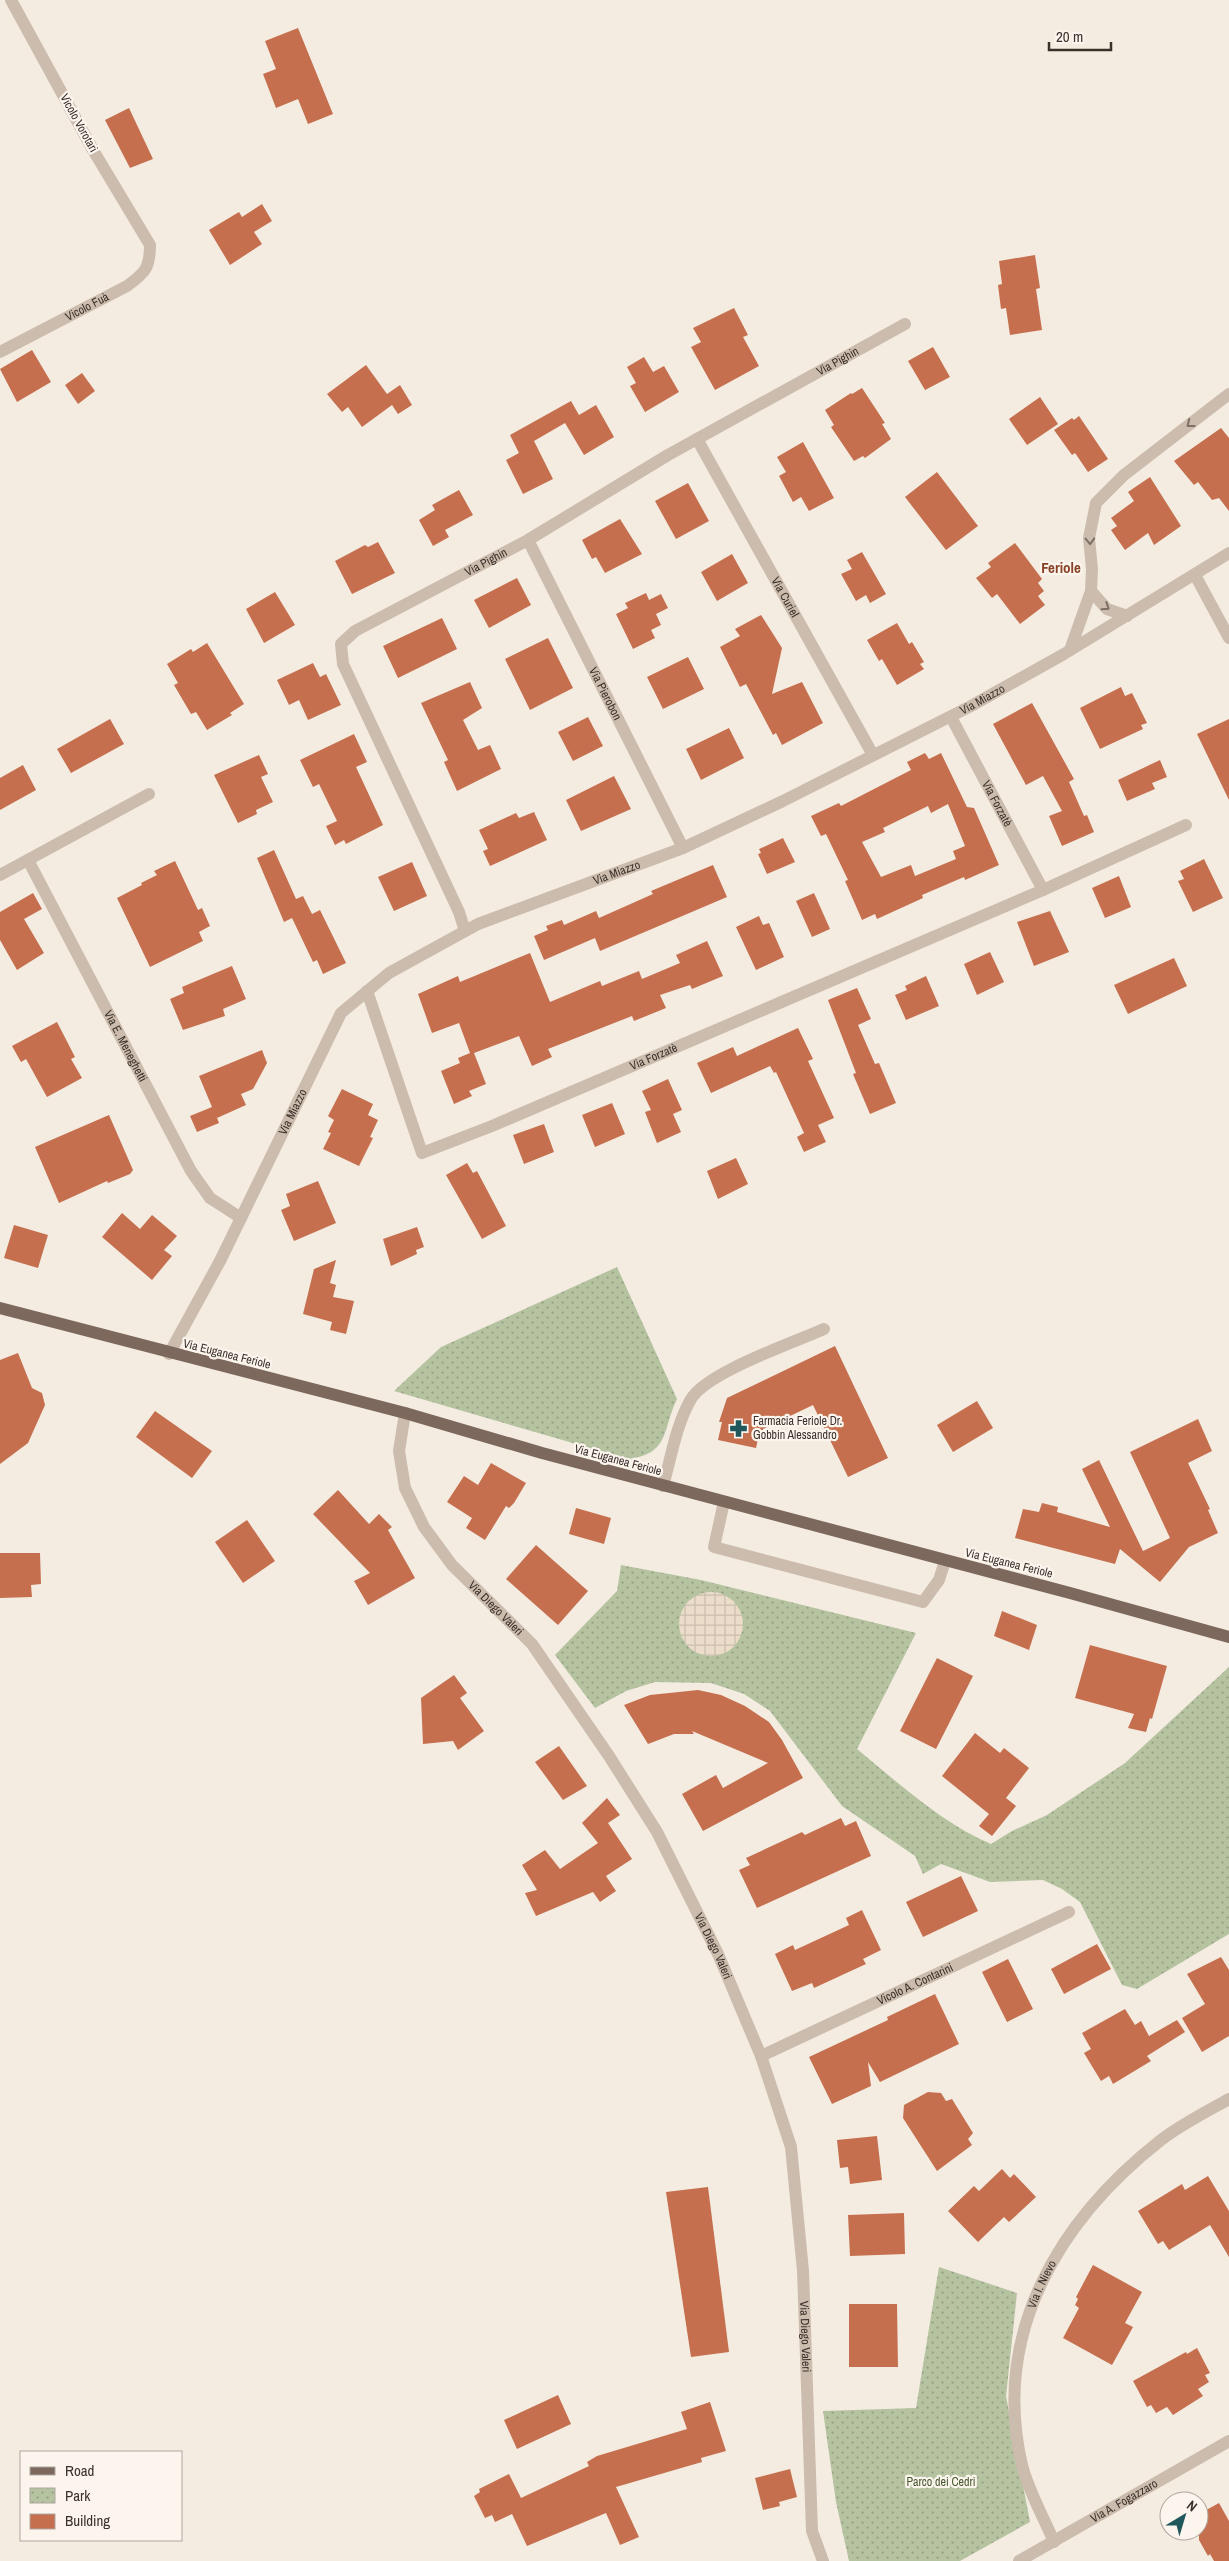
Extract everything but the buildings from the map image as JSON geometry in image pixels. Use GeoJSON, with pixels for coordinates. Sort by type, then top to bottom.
{"type":"FeatureCollection","features":[{"type":"Feature","properties":{"kind":"main road","name":"Via Euganea Feriole"},"geometry":{"type":"LineString","coordinates":[[0,1308],[169,1354],[404,1413],[663,1486],[945,1561],[1070,1592],[1229,1637]]}},
{"type":"Feature","properties":{"kind":"street","name":"Vicolo Vorotari"},"geometry":{"type":"LineString","coordinates":[[11,0],[93,150],[150,245]]}},
{"type":"Feature","properties":{"kind":"street","name":"Vicolo Fuà"},"geometry":{"type":"LineString","coordinates":[[0,352],[127,286],[140,276],[150,262],[150,245]]}},
{"type":"Feature","properties":{"kind":"street","name":"Via Pighin"},"geometry":{"type":"LineString","coordinates":[[465,931],[459,912],[343,664],[341,644],[355,631],[528,540],[697,439],[905,324]]}},
{"type":"Feature","properties":{"kind":"street"},"geometry":{"type":"LineString","coordinates":[[1070,650],[1091,591],[1092,569],[1088,538],[1096,503],[1124,475],[1229,394]]}},
{"type":"Feature","properties":{"kind":"street","name":"Via Curiel"},"geometry":{"type":"LineString","coordinates":[[697,439],[874,755]]}},
{"type":"Feature","properties":{"kind":"street","name":"Via Pierobon"},"geometry":{"type":"LineString","coordinates":[[528,540],[683,848]]}},
{"type":"Feature","properties":{"kind":"street","name":"Via Miazzo"},"geometry":{"type":"LineString","coordinates":[[169,1354],[241,1218],[341,1013],[390,973],[465,931],[683,848],[950,717],[1070,650],[1229,553]]}},
{"type":"Feature","properties":{"kind":"street"},"geometry":{"type":"LineString","coordinates":[[1195,575],[1229,638]]}},
{"type":"Feature","properties":{"kind":"street"},"geometry":{"type":"LineString","coordinates":[[1091,591],[1107,609],[1127,616]]}},
{"type":"Feature","properties":{"kind":"street","name":"Via Forzatè"},"geometry":{"type":"LineString","coordinates":[[950,717],[1043,890]]}},
{"type":"Feature","properties":{"kind":"street"},"geometry":{"type":"LineString","coordinates":[[0,875],[149,794]]}},
{"type":"Feature","properties":{"kind":"street","name":"Via Forzatè"},"geometry":{"type":"LineString","coordinates":[[367,991],[422,1153],[492,1126],[1043,890],[1186,826]]}},
{"type":"Feature","properties":{"kind":"street","name":"Via E. Meneghetti"},"geometry":{"type":"LineString","coordinates":[[28,860],[191,1171],[210,1198],[241,1218]]}},
{"type":"Feature","properties":{"kind":"street"},"geometry":{"type":"LineString","coordinates":[[663,1486],[681,1420],[692,1398],[715,1377],[824,1328]]}},
{"type":"Feature","properties":{"kind":"street","name":"Via Diego Valeri"},"geometry":{"type":"LineString","coordinates":[[404,1413],[399,1451],[405,1488],[424,1527],[452,1565],[532,1644],[609,1756],[661,1841],[718,1954],[761,2056],[791,2147],[803,2271],[812,2531],[823,2561]]}},
{"type":"Feature","properties":{"kind":"street"},"geometry":{"type":"LineString","coordinates":[[724,1502],[714,1547],[923,1602],[939,1580],[945,1561]]}},
{"type":"Feature","properties":{"kind":"street","name":"Vicolo A. Contarini"},"geometry":{"type":"LineString","coordinates":[[761,2056],[1069,1912]]}},
{"type":"Feature","properties":{"kind":"street","name":"Via I. Nievo"},"geometry":{"type":"LineString","coordinates":[[1054,2542],[1022,2466],[1012,2397],[1018,2348],[1032,2301],[1056,2253],[1087,2210],[1124,2172],[1162,2140],[1229,2099]]}},
{"type":"Feature","properties":{"kind":"street","name":"Via A. Fogazzaro"},"geometry":{"type":"LineString","coordinates":[[1019,2561],[1229,2441]]}},
{"type":"Feature","properties":{"kind":"green space"},"geometry":{"type":"Polygon","coordinates":[[[617,1267],[677,1399],[663,1439],[651,1452],[628,1459],[394,1391],[441,1347],[617,1267]]]}},
{"type":"Feature","properties":{"kind":"green space"},"geometry":{"type":"Polygon","coordinates":[[[621,1565],[701,1580],[916,1633],[857,1749],[938,1814],[973,1836],[991,1844],[1012,1831],[1047,1815],[1125,1763],[1229,1667],[1229,1934],[1137,1989],[1122,1985],[1080,1902],[1062,1889],[1043,1880],[990,1882],[941,1864],[923,1874],[915,1856],[842,1806],[770,1711],[744,1694],[711,1683],[655,1682],[626,1691],[595,1708],[555,1655],[617,1591],[621,1565]]]}},
{"type":"Feature","properties":{"kind":"green space","name":"Parco dei Cedri"},"geometry":{"type":"Polygon","coordinates":[[[939,2267],[1017,2293],[1006,2396],[1030,2522],[960,2561],[849,2561],[836,2502],[823,2411],[916,2408],[939,2267]]]}},
{"type":"Feature","properties":{"kind":"shaded area"},"geometry":{"type":"Polygon","coordinates":[[[711,1592],[723,1594],[734,1601],[741,1612],[743,1624],[741,1636],[734,1647],[723,1654],[711,1656],[699,1654],[688,1647],[681,1636],[679,1624],[681,1612],[688,1601],[699,1594],[711,1592]]]}},
{"type":"Feature","properties":{"kind":"place","name":"Farmacia Feriole Dr. Gobbin Alessandro"},"geometry":{"type":"Point","coordinates":[739,1428]}},
{"type":"Feature","properties":{"kind":"district","name":"Feriole"},"geometry":{"type":"Point","coordinates":[1061,567]}}]}
